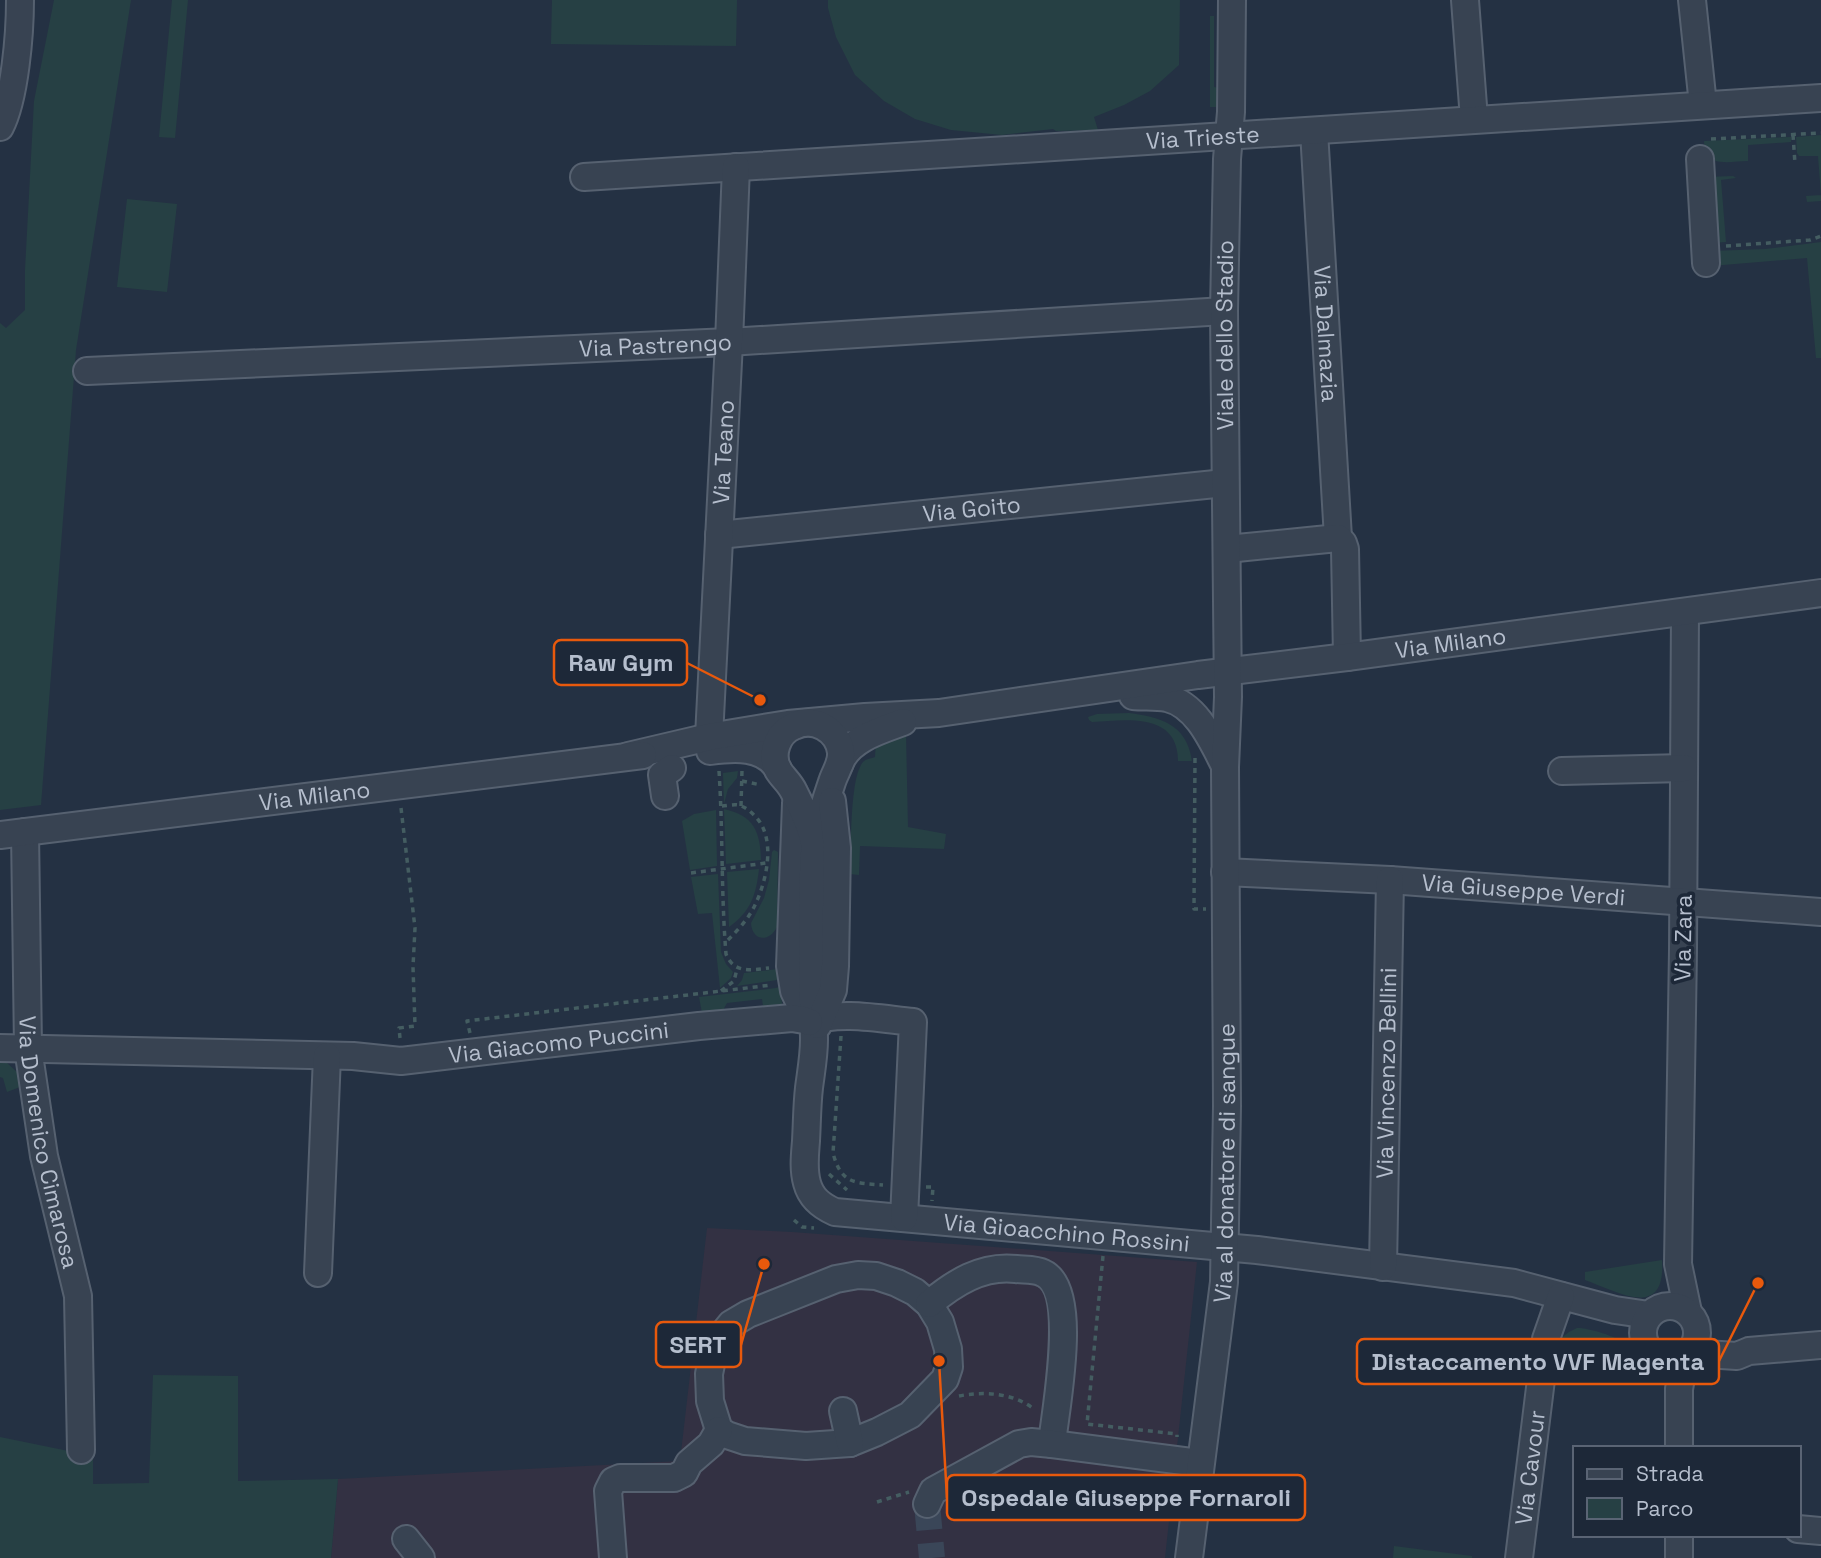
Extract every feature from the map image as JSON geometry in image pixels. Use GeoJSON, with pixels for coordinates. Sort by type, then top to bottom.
{"type":"FeatureCollection","features":[{"type":"Feature","properties":{"kind":"street"},"geometry":{"type":"LineString","coordinates":[[0,127],[6,116],[14,77],[20,0]]}},
{"type":"Feature","properties":{"kind":"street","name":"Viale dello Stadio"},"geometry":{"type":"LineString","coordinates":[[1228,671],[1224,311],[1227,159],[1231,112],[1231,0]]}},
{"type":"Feature","properties":{"kind":"street"},"geometry":{"type":"LineString","coordinates":[[1465,0],[1474,119]]}},
{"type":"Feature","properties":{"kind":"street"},"geometry":{"type":"LineString","coordinates":[[1692,0],[1703,105]]}},
{"type":"Feature","properties":{"kind":"street","name":"Via Trieste"},"geometry":{"type":"LineString","coordinates":[[584,177],[1821,98]]}},
{"type":"Feature","properties":{"kind":"street","name":"Via Dalmazia"},"geometry":{"type":"LineString","coordinates":[[1314,131],[1338,538],[1345,549],[1348,657]]}},
{"type":"Feature","properties":{"kind":"street"},"geometry":{"type":"LineString","coordinates":[[1706,149],[1706,255]]}},
{"type":"Feature","properties":{"kind":"street","name":"Via Teano"},"geometry":{"type":"LineString","coordinates":[[709,737],[736,167]]}},
{"type":"Feature","properties":{"kind":"street","name":"Via Pastrengo"},"geometry":{"type":"LineString","coordinates":[[87,371],[729,342],[1224,311]]}},
{"type":"Feature","properties":{"kind":"street","name":"Via Goito"},"geometry":{"type":"LineString","coordinates":[[719,535],[1225,483]]}},
{"type":"Feature","properties":{"kind":"street"},"geometry":{"type":"LineString","coordinates":[[1227,549],[1338,538]]}},
{"type":"Feature","properties":{"kind":"street","name":"Via Milano"},"geometry":{"type":"LineString","coordinates":[[628,756],[709,737],[803,723],[939,713],[1228,671],[1821,593]]}},
{"type":"Feature","properties":{"kind":"street","name":"Via Zara"},"geometry":{"type":"LineString","coordinates":[[1685,612],[1678,1264],[1692,1319]]}},
{"type":"Feature","properties":{"kind":"street","name":"Via al donatore di sangue"},"geometry":{"type":"LineString","coordinates":[[1189,1558],[1187,1461],[1224,1282],[1227,1106],[1225,767],[1228,671]]}},
{"type":"Feature","properties":{"kind":"street","name":"Via Milano"},"geometry":{"type":"LineString","coordinates":[[1079,693],[1166,698],[1192,712]]}},
{"type":"Feature","properties":{"kind":"street","name":"Via al donatore di sangue"},"geometry":{"type":"LineString","coordinates":[[1192,712],[1225,767]]}},
{"type":"Feature","properties":{"kind":"street","name":"Via Milano"},"geometry":{"type":"LineString","coordinates":[[835,775],[843,756],[873,734],[900,723],[939,713]]}},
{"type":"Feature","properties":{"kind":"street"},"geometry":{"type":"LineString","coordinates":[[815,846],[841,750],[832,732],[821,725],[803,723],[789,728],[779,739],[775,754],[811,830],[815,846],[815,1022]]}},
{"type":"Feature","properties":{"kind":"street","name":"Via Milano"},"geometry":{"type":"LineString","coordinates":[[13,833],[628,756],[737,749],[755,751],[775,763],[787,781]]}},
{"type":"Feature","properties":{"kind":"street"},"geometry":{"type":"LineString","coordinates":[[665,796],[662,775],[672,768]]}},
{"type":"Feature","properties":{"kind":"street"},"geometry":{"type":"LineString","coordinates":[[1562,771],[1684,768]]}},
{"type":"Feature","properties":{"kind":"street"},"geometry":{"type":"LineString","coordinates":[[787,781],[801,788],[815,788],[835,775]]}},
{"type":"Feature","properties":{"kind":"street"},"geometry":{"type":"LineString","coordinates":[[815,1022],[832,990],[835,966],[835,775]]}},
{"type":"Feature","properties":{"kind":"street"},"geometry":{"type":"LineString","coordinates":[[787,781],[796,808],[785,966],[794,991],[815,1022]]}},
{"type":"Feature","properties":{"kind":"street","name":"Via Domenico Cimarosa"},"geometry":{"type":"LineString","coordinates":[[13,833],[28,1048],[44,1156],[78,1296],[81,1450]]}},
{"type":"Feature","properties":{"kind":"street","name":"Via Giuseppe Verdi"},"geometry":{"type":"LineString","coordinates":[[1225,872],[1390,880],[1821,912]]}},
{"type":"Feature","properties":{"kind":"street","name":"Via Vincenzo Bellini"},"geometry":{"type":"LineString","coordinates":[[1383,1267],[1390,880]]}},
{"type":"Feature","properties":{"kind":"street","name":"Via Gioacchino Rossini"},"geometry":{"type":"LineString","coordinates":[[815,1022],[805,1165],[807,1182],[820,1205],[835,1212],[1258,1250],[1514,1283],[1651,1320]]}},
{"type":"Feature","properties":{"kind":"street","name":"Via Giacomo Puccini"},"geometry":{"type":"LineString","coordinates":[[0,1048],[353,1056],[401,1061],[699,1026],[913,1022],[905,1186]]}},
{"type":"Feature","properties":{"kind":"street"},"geometry":{"type":"LineString","coordinates":[[318,1273],[327,1056]]}},
{"type":"Feature","properties":{"kind":"street"},"geometry":{"type":"LineString","coordinates":[[904,1218],[905,1186]]}},
{"type":"Feature","properties":{"kind":"street","name":"Via Zara"},"geometry":{"type":"LineString","coordinates":[[1651,1320],[1670,1290],[1678,1264]]}},
{"type":"Feature","properties":{"kind":"street"},"geometry":{"type":"LineString","coordinates":[[929,1304],[948,1287],[969,1276],[1002,1267],[1043,1272],[1051,1279],[1060,1298],[1064,1345],[1052,1444]]}},
{"type":"Feature","properties":{"kind":"street"},"geometry":{"type":"LineString","coordinates":[[858,1275],[876,1276],[897,1283],[915,1292],[929,1304],[940,1322],[948,1349],[949,1367],[945,1379],[910,1415],[850,1443],[806,1446],[755,1442],[736,1438],[719,1430],[710,1401],[709,1374],[713,1354],[722,1335],[739,1319],[836,1279],[858,1275]]}},
{"type":"Feature","properties":{"kind":"street","name":"Via Cavour"},"geometry":{"type":"LineString","coordinates":[[1518,1558],[1544,1350],[1561,1296]]}},
{"type":"Feature","properties":{"kind":"street"},"geometry":{"type":"LineString","coordinates":[[1749,1351],[1692,1319],[1675,1306],[1651,1320],[1647,1347],[1653,1354],[1737,1356],[1749,1351],[1821,1345]]}},
{"type":"Feature","properties":{"kind":"street"},"geometry":{"type":"LineString","coordinates":[[1679,1446],[1680,1356],[1696,1341],[1698,1332],[1692,1319]]}},
{"type":"Feature","properties":{"kind":"street"},"geometry":{"type":"LineString","coordinates":[[843,1412],[850,1443]]}},
{"type":"Feature","properties":{"kind":"street"},"geometry":{"type":"LineString","coordinates":[[613,1558],[608,1490],[613,1481],[620,1478],[674,1478],[684,1474],[689,1463],[710,1444],[719,1430]]}},
{"type":"Feature","properties":{"kind":"street"},"geometry":{"type":"LineString","coordinates":[[928,1504],[933,1491],[1019,1444],[1031,1442],[1187,1461]]}},
{"type":"Feature","properties":{"kind":"street"},"geometry":{"type":"LineString","coordinates":[[1800,1529],[1821,1531]]}},
{"type":"Feature","properties":{"kind":"street"},"geometry":{"type":"LineString","coordinates":[[1679,1537],[1679,1558]]}},
{"type":"Feature","properties":{"kind":"path"},"geometry":{"type":"LineString","coordinates":[[1706,149],[1821,133]]}},
{"type":"Feature","properties":{"kind":"path"},"geometry":{"type":"LineString","coordinates":[[1793,135],[1796,164]]}},
{"type":"Feature","properties":{"kind":"path"},"geometry":{"type":"LineString","coordinates":[[1706,255],[1810,240],[1821,236]]}},
{"type":"Feature","properties":{"kind":"path"},"geometry":{"type":"LineString","coordinates":[[1194,754],[1194,909],[1225,909]]}},
{"type":"Feature","properties":{"kind":"path"},"geometry":{"type":"LineString","coordinates":[[741,806],[743,767]]}},
{"type":"Feature","properties":{"kind":"path"},"geometry":{"type":"LineString","coordinates":[[459,1035],[470,1034],[467,1021],[776,985],[785,966],[737,969],[728,960],[725,943],[719,769]]}},
{"type":"Feature","properties":{"kind":"path"},"geometry":{"type":"LineString","coordinates":[[401,805],[415,928],[415,1026],[399,1028],[401,1061]]}},
{"type":"Feature","properties":{"kind":"path"},"geometry":{"type":"LineString","coordinates":[[721,806],[738,805],[749,810],[759,821],[766,836],[763,885],[755,906],[725,943]]}},
{"type":"Feature","properties":{"kind":"path"},"geometry":{"type":"LineString","coordinates":[[691,873],[766,863]]}},
{"type":"Feature","properties":{"kind":"path"},"geometry":{"type":"LineString","coordinates":[[718,993],[734,981],[737,969]]}},
{"type":"Feature","properties":{"kind":"path"},"geometry":{"type":"LineString","coordinates":[[815,1022],[835,1164],[844,1177],[862,1184],[933,1187],[932,1200]]}},
{"type":"Feature","properties":{"kind":"path"},"geometry":{"type":"LineString","coordinates":[[827,1171],[841,1186],[855,1193]]}},
{"type":"Feature","properties":{"kind":"path"},"geometry":{"type":"LineString","coordinates":[[1103,1252],[1087,1424],[1177,1434],[1187,1461]]}},
{"type":"Feature","properties":{"kind":"path"},"geometry":{"type":"LineString","coordinates":[[1624,1370],[1634,1371],[1645,1364],[1667,1378],[1667,1388],[1679,1389]]}},
{"type":"Feature","properties":{"kind":"path"},"geometry":{"type":"LineString","coordinates":[[1112,1490],[1115,1467]]}},
{"type":"Feature","properties":{"kind":"shaded area"},"geometry":{"type":"Polygon","coordinates":[[[707,1228],[1197,1262],[1165,1558],[331,1558],[338,1479],[680,1461],[707,1228]]]}},
{"type":"Feature","properties":{"kind":"green space"},"geometry":{"type":"Polygon","coordinates":[[[54,0],[131,0],[76,350],[41,805],[0,810],[0,323],[6,328],[25,310],[34,101],[54,0]]]}},
{"type":"Feature","properties":{"kind":"green space"},"geometry":{"type":"Polygon","coordinates":[[[172,0],[188,0],[175,138],[159,137],[172,0]]]}},
{"type":"Feature","properties":{"kind":"green space"},"geometry":{"type":"Polygon","coordinates":[[[552,0],[737,0],[736,46],[551,44],[552,0]]]}},
{"type":"Feature","properties":{"kind":"green space"},"geometry":{"type":"Polygon","coordinates":[[[828,0],[1180,0],[1179,65],[1150,91],[1094,117],[1098,130],[1053,129],[1002,135],[951,130],[915,119],[884,101],[855,75],[836,37],[828,0]]]}},
{"type":"Feature","properties":{"kind":"green space"},"geometry":{"type":"Polygon","coordinates":[[[1210,16],[1214,16],[1214,87],[1221,88],[1216,107],[1210,107],[1210,16]]]}},
{"type":"Feature","properties":{"kind":"green space"},"geometry":{"type":"Polygon","coordinates":[[[1821,135],[1821,195],[1818,156],[1799,156],[1796,137],[1821,135]]]}},
{"type":"Feature","properties":{"kind":"green space"},"geometry":{"type":"Polygon","coordinates":[[[1791,137],[1791,142],[1748,145],[1748,161],[1720,162],[1705,155],[1704,141],[1791,137]]]}},
{"type":"Feature","properties":{"kind":"green space"},"geometry":{"type":"Polygon","coordinates":[[[1706,177],[1736,178],[1721,180],[1726,242],[1711,243],[1706,177]]]}},
{"type":"Feature","properties":{"kind":"green space"},"geometry":{"type":"Polygon","coordinates":[[[1821,195],[1821,201],[1807,202],[1806,196],[1821,195]]]}},
{"type":"Feature","properties":{"kind":"green space"},"geometry":{"type":"Polygon","coordinates":[[[127,199],[177,204],[167,292],[117,287],[127,199]]]}},
{"type":"Feature","properties":{"kind":"green space"},"geometry":{"type":"Polygon","coordinates":[[[1821,242],[1821,358],[1816,358],[1807,258],[1711,266],[1711,251],[1765,249],[1821,242]]]}},
{"type":"Feature","properties":{"kind":"green space"},"geometry":{"type":"Polygon","coordinates":[[[1129,713],[1161,720],[1178,731],[1189,748],[1192,761],[1178,761],[1176,745],[1160,727],[1148,722],[1092,722],[1088,717],[1097,714],[1129,713]]]}},
{"type":"Feature","properties":{"kind":"green space"},"geometry":{"type":"Polygon","coordinates":[[[906,734],[908,827],[946,834],[944,849],[860,846],[859,875],[850,874],[857,774],[864,762],[875,757],[876,740],[906,734]]]}},
{"type":"Feature","properties":{"kind":"green space"},"geometry":{"type":"Polygon","coordinates":[[[738,771],[737,778],[728,789],[724,804],[723,773],[738,771]]]}},
{"type":"Feature","properties":{"kind":"green space"},"geometry":{"type":"Polygon","coordinates":[[[724,809],[742,816],[753,826],[759,841],[761,860],[726,864],[724,809]]]}},
{"type":"Feature","properties":{"kind":"green space"},"geometry":{"type":"Polygon","coordinates":[[[716,810],[717,866],[690,870],[682,821],[694,814],[716,810]]]}},
{"type":"Feature","properties":{"kind":"green space"},"geometry":{"type":"Polygon","coordinates":[[[774,850],[778,852],[777,927],[770,936],[761,938],[754,933],[751,923],[764,898],[774,850]]]}},
{"type":"Feature","properties":{"kind":"green space"},"geometry":{"type":"Polygon","coordinates":[[[759,869],[751,902],[743,915],[729,927],[727,872],[759,869]]]}},
{"type":"Feature","properties":{"kind":"green space"},"geometry":{"type":"Polygon","coordinates":[[[718,874],[721,952],[733,972],[731,978],[720,988],[712,913],[698,914],[691,877],[718,874]]]}},
{"type":"Feature","properties":{"kind":"green space"},"geometry":{"type":"Polygon","coordinates":[[[778,969],[777,980],[737,986],[744,973],[778,969]]]}},
{"type":"Feature","properties":{"kind":"green space"},"geometry":{"type":"Polygon","coordinates":[[[781,986],[782,1004],[763,1006],[762,999],[727,1003],[723,1010],[702,1013],[699,997],[781,986]]]}},
{"type":"Feature","properties":{"kind":"green space"},"geometry":{"type":"Polygon","coordinates":[[[0,1063],[7,1063],[17,1072],[20,1087],[7,1092],[3,1078],[0,1077],[0,1063]]]}},
{"type":"Feature","properties":{"kind":"green space"},"geometry":{"type":"Polygon","coordinates":[[[1662,1260],[1661,1279],[1656,1291],[1648,1296],[1625,1295],[1585,1280],[1585,1272],[1662,1260]]]}},
{"type":"Feature","properties":{"kind":"green space"},"geometry":{"type":"Polygon","coordinates":[[[1577,1328],[1616,1339],[1626,1345],[1640,1363],[1627,1366],[1629,1349],[1560,1339],[1577,1328]]]}},
{"type":"Feature","properties":{"kind":"green space"},"geometry":{"type":"Polygon","coordinates":[[[153,1375],[238,1376],[238,1481],[338,1479],[331,1558],[0,1558],[0,1437],[93,1456],[93,1484],[149,1483],[153,1375]]]}},
{"type":"Feature","properties":{"kind":"green space"},"geometry":{"type":"Polygon","coordinates":[[[1394,1546],[1472,1556],[1472,1558],[1393,1558],[1394,1546]]]}},
{"type":"Feature","properties":{"kind":"tunnel"},"geometry":{"type":"LineString","coordinates":[[927,1504],[932,1558]]}},
{"type":"Feature","properties":{"kind":"place","name":"Raw Gym"},"geometry":{"type":"Point","coordinates":[760,700]}},
{"type":"Feature","properties":{"kind":"place","name":"SERT"},"geometry":{"type":"Point","coordinates":[764,1264]}},
{"type":"Feature","properties":{"kind":"place","name":"Distaccamento VVF Magenta"},"geometry":{"type":"Point","coordinates":[1758,1283]}},
{"type":"Feature","properties":{"kind":"place","name":"Ospedale Giuseppe Fornaroli"},"geometry":{"type":"Point","coordinates":[939,1361]}}]}
